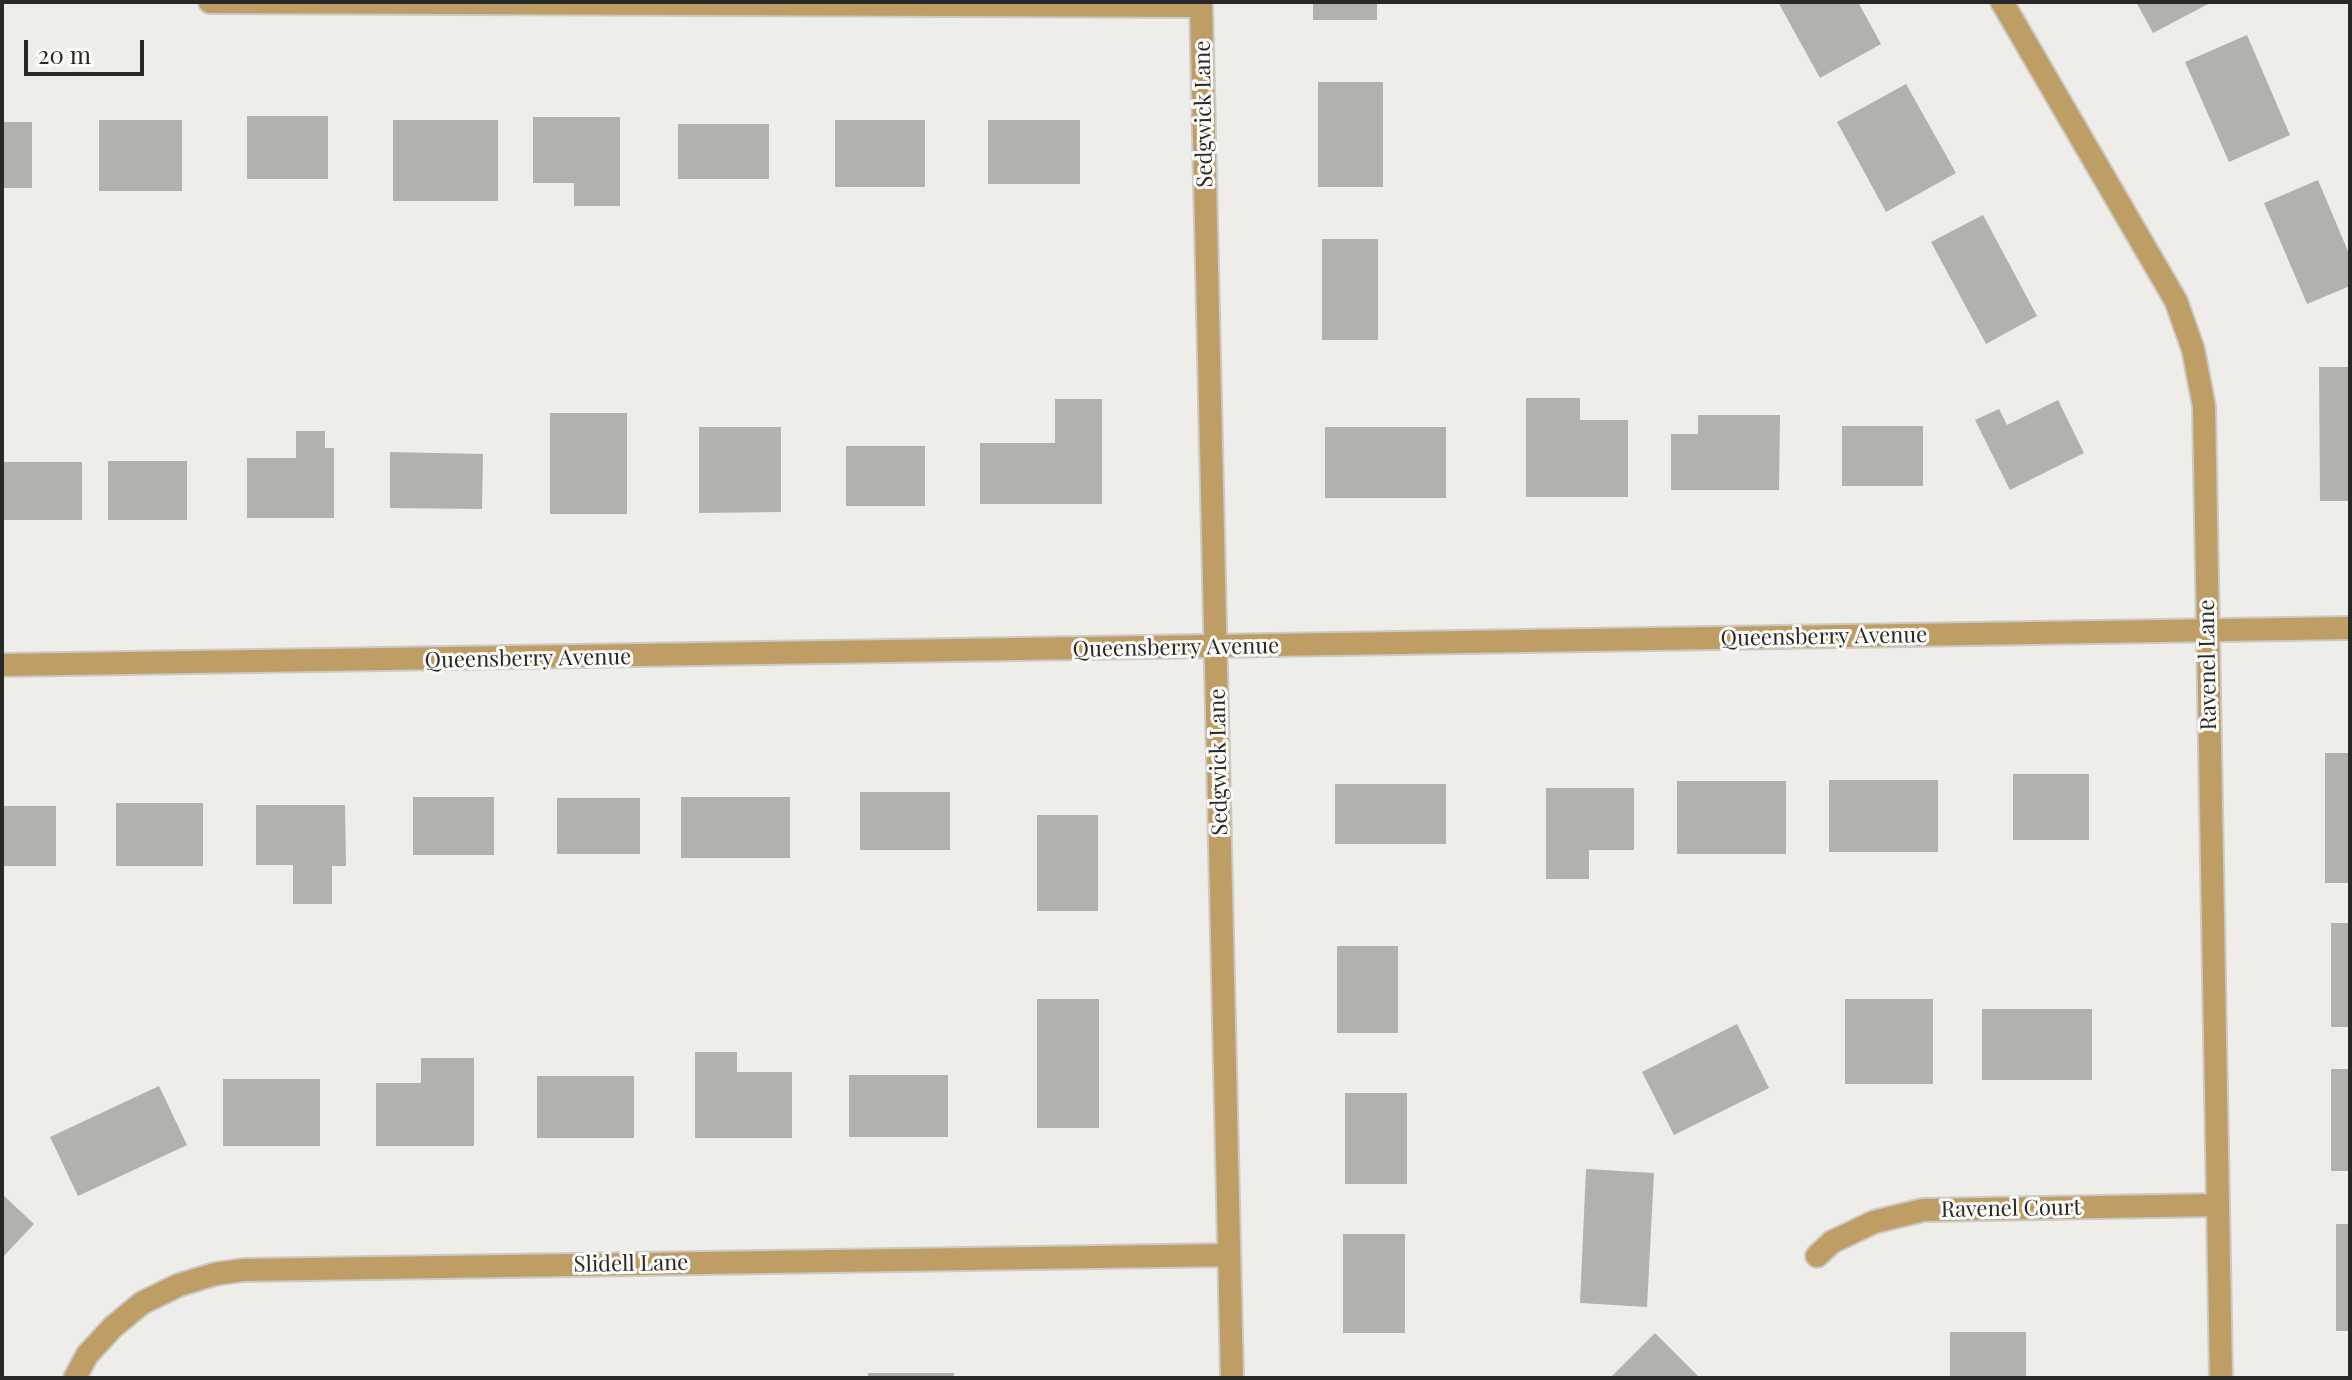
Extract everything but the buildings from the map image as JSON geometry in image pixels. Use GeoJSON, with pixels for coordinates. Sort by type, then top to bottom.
{"type":"FeatureCollection","features":[{"type":"Feature","properties":{"kind":"street"},"geometry":{"type":"LineString","coordinates":[[210,2],[1201,4]]}},
{"type":"Feature","properties":{"kind":"street","name":"Ravenel Lane"},"geometry":{"type":"LineString","coordinates":[[2002,2],[2176,301],[2193,349],[2204,406],[2221,1378]]}},
{"type":"Feature","properties":{"kind":"street","name":"Sedgwick Lane"},"geometry":{"type":"LineString","coordinates":[[1201,4],[1232,1378]]}},
{"type":"Feature","properties":{"kind":"street","name":"Queensberry Avenue"},"geometry":{"type":"LineString","coordinates":[[2,665],[2350,628]]}},
{"type":"Feature","properties":{"kind":"street","name":"Ravenel Court"},"geometry":{"type":"LineString","coordinates":[[1817,1256],[1832,1242],[1874,1222],[1923,1210],[2217,1205]]}},
{"type":"Feature","properties":{"kind":"street","name":"Slidell Lane"},"geometry":{"type":"LineString","coordinates":[[75,1378],[87,1355],[113,1327],[142,1303],[179,1285],[215,1274],[243,1270],[1228,1255]]}}]}
